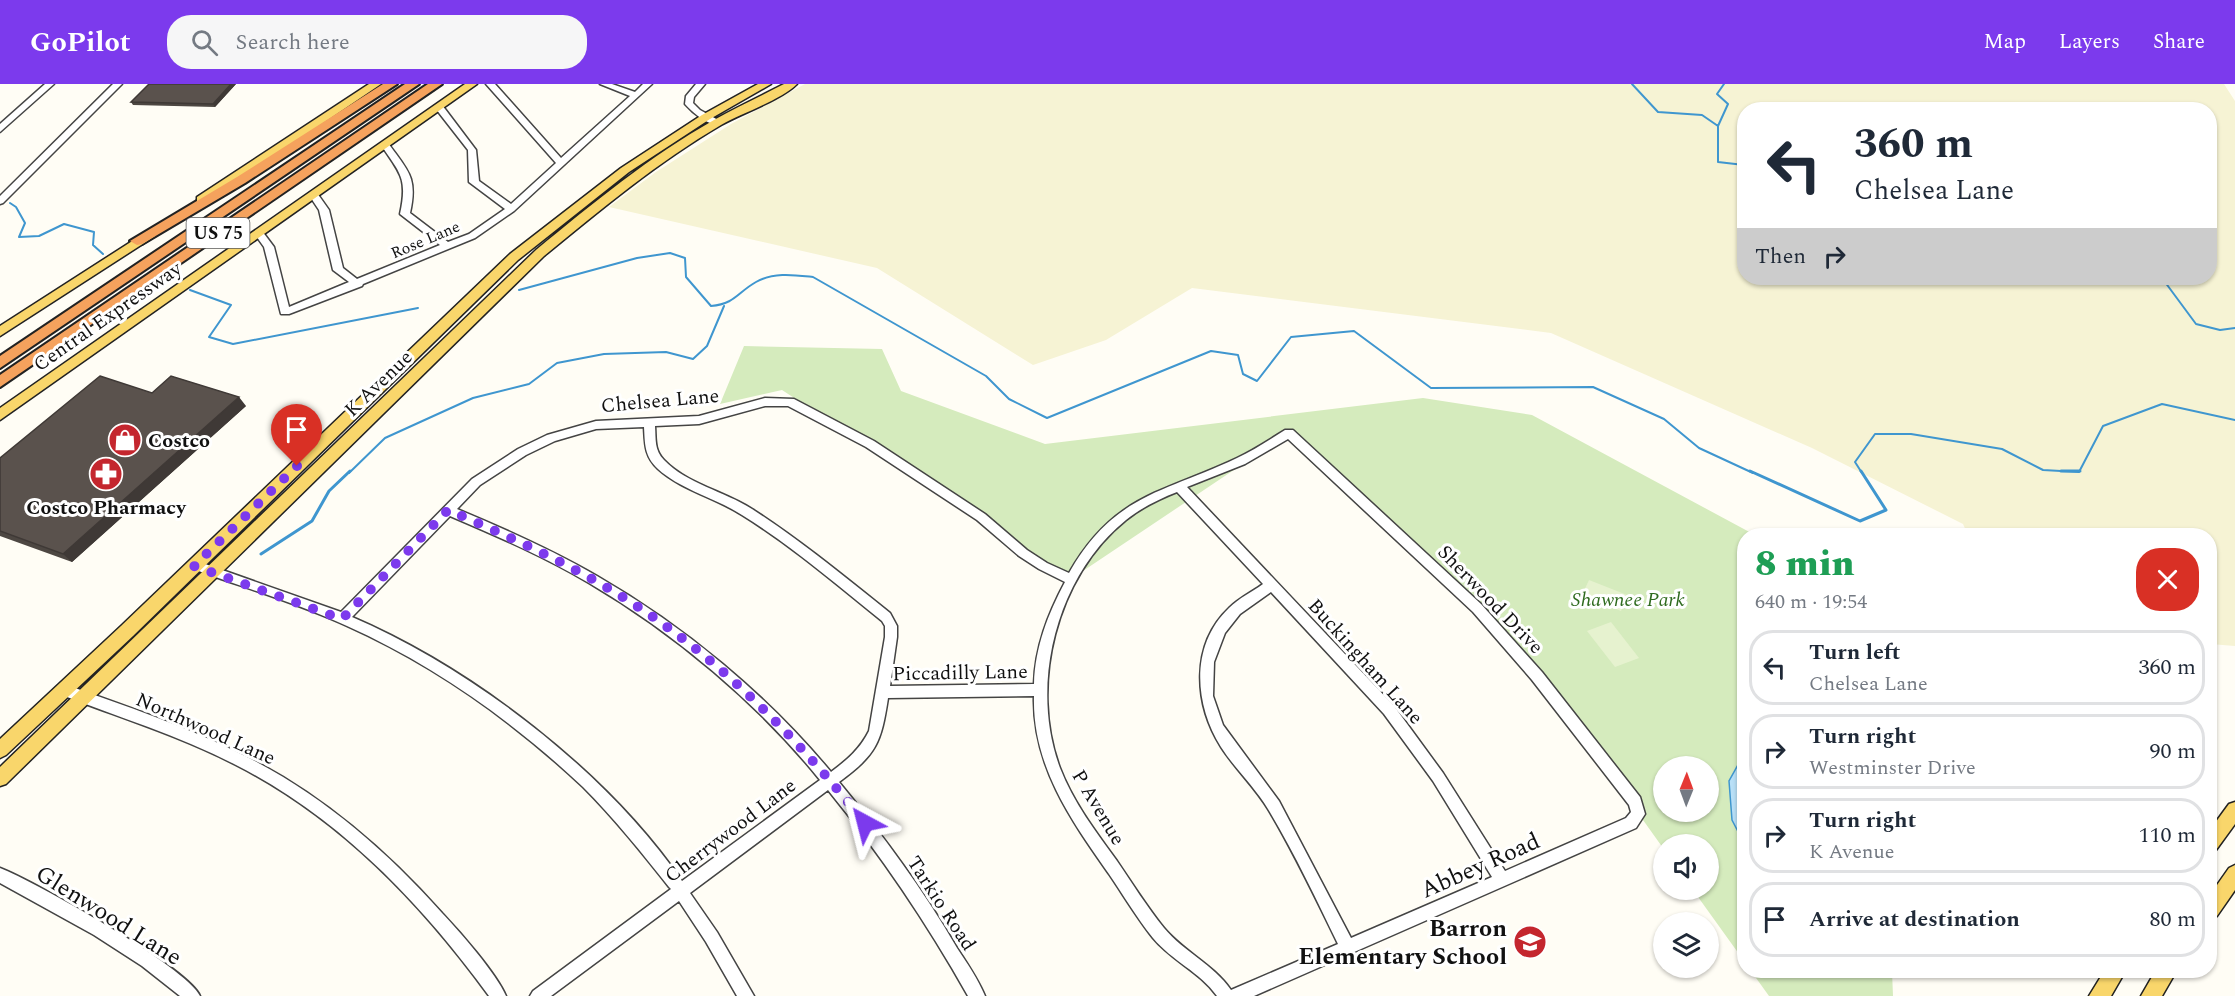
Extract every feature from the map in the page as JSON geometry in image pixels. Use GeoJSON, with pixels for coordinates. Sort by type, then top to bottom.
{"type":"FeatureCollection","features":[{"type":"Feature","properties":{"kind":"highway"},"geometry":{"type":"LineString","coordinates":[[137,242],[241,180],[391,84]]}},
{"type":"Feature","properties":{"kind":"highway","name":"Central Expressway"},"geometry":{"type":"LineString","coordinates":[[0,363],[413,84]]}},
{"type":"Feature","properties":{"kind":"highway","name":"Central Expressway"},"geometry":{"type":"LineString","coordinates":[[0,382],[436,84]]}},
{"type":"Feature","properties":{"kind":"main road"},"geometry":{"type":"LineString","coordinates":[[0,332],[376,84]]}},
{"type":"Feature","properties":{"kind":"main road","name":"Central Expressway"},"geometry":{"type":"LineString","coordinates":[[0,415],[472,84]]}},
{"type":"Feature","properties":{"kind":"main road","name":"K Avenue"},"geometry":{"type":"LineString","coordinates":[[0,750],[514,257],[557,221],[625,170],[711,120],[766,84]]}},
{"type":"Feature","properties":{"kind":"main road","name":"K Avenue"},"geometry":{"type":"LineString","coordinates":[[0,778],[567,230],[711,120],[792,84]]}},
{"type":"Feature","properties":{"kind":"main road"},"geometry":{"type":"LineString","coordinates":[[438,329],[458,335]]}},
{"type":"Feature","properties":{"kind":"main road"},"geometry":{"type":"LineString","coordinates":[[2217,834],[2235,810]]}},
{"type":"Feature","properties":{"kind":"main road"},"geometry":{"type":"LineString","coordinates":[[2217,900],[2235,874]]}},
{"type":"Feature","properties":{"kind":"main road"},"geometry":{"type":"LineString","coordinates":[[2099,996],[2111,978]]}},
{"type":"Feature","properties":{"kind":"main road"},"geometry":{"type":"LineString","coordinates":[[2151,996],[2163,978]]}},
{"type":"Feature","properties":{"kind":"street"},"geometry":{"type":"LineString","coordinates":[[0,129],[50,84]]}},
{"type":"Feature","properties":{"kind":"street"},"geometry":{"type":"LineString","coordinates":[[0,201],[118,84]]}},
{"type":"Feature","properties":{"kind":"street"},"geometry":{"type":"LineString","coordinates":[[490,84],[560,162]]}},
{"type":"Feature","properties":{"kind":"street"},"geometry":{"type":"LineString","coordinates":[[604,84],[636,95]]}},
{"type":"Feature","properties":{"kind":"street","name":"Rose Lane"},"geometry":{"type":"LineString","coordinates":[[259,233],[269,247],[285,312],[472,236],[511,209],[648,84]]}},
{"type":"Feature","properties":{"kind":"street"},"geometry":{"type":"LineString","coordinates":[[701,84],[690,96],[689,104],[711,120]]}},
{"type":"Feature","properties":{"kind":"street"},"geometry":{"type":"LineString","coordinates":[[439,107],[472,150],[474,182],[511,209]]}},
{"type":"Feature","properties":{"kind":"street"},"geometry":{"type":"LineString","coordinates":[[385,145],[409,179],[410,193],[405,214],[447,246]]}},
{"type":"Feature","properties":{"kind":"street"},"geometry":{"type":"LineString","coordinates":[[314,195],[324,210],[338,270],[358,284]]}},
{"type":"Feature","properties":{"kind":"street","name":"Chelsea Lane"},"geometry":{"type":"LineString","coordinates":[[342,619],[448,510],[493,468],[551,438],[596,425],[699,420],[765,402],[790,402],[861,439],[922,477],[981,518],[1023,554],[1071,579]]}},
{"type":"Feature","properties":{"kind":"street","name":"Cherrywood Lane"},"geometry":{"type":"LineString","coordinates":[[538,996],[855,762],[869,745],[876,731],[891,637],[891,626],[885,617],[789,539],[743,509],[662,466],[652,453],[648,441],[649,423]]}},
{"type":"Feature","properties":{"kind":"street","name":"P Avenue"},"geometry":{"type":"LineString","coordinates":[[1227,996],[1210,976],[1168,943],[1154,928],[1083,826],[1061,787],[1048,752],[1041,714],[1042,657],[1052,622],[1071,579],[1086,554],[1105,532],[1134,508],[1179,486],[1236,464],[1289,433]]}},
{"type":"Feature","properties":{"kind":"street","name":"Sherwood Drive"},"geometry":{"type":"LineString","coordinates":[[1289,433],[1477,608],[1537,676],[1635,802],[1638,814]]}},
{"type":"Feature","properties":{"kind":"street","name":"Buckingham Lane"},"geometry":{"type":"LineString","coordinates":[[1179,486],[1389,710],[1438,777],[1502,880]]}},
{"type":"Feature","properties":{"kind":"street","name":"Tarkio Road"},"geometry":{"type":"LineString","coordinates":[[448,510],[500,532],[613,591],[658,621],[724,673],[772,717],[830,780],[876,838],[908,884],[977,996]]}},
{"type":"Feature","properties":{"kind":"street"},"geometry":{"type":"LineString","coordinates":[[194,566],[342,619],[435,666],[498,706],[542,741],[593,787],[643,840],[725,956],[746,996]]}},
{"type":"Feature","properties":{"kind":"street"},"geometry":{"type":"LineString","coordinates":[[1272,585],[1232,613],[1219,633],[1209,654],[1205,675],[1206,695],[1212,717],[1226,743],[1273,805],[1348,947]]}},
{"type":"Feature","properties":{"kind":"street","name":"Northwood Lane"},"geometry":{"type":"LineString","coordinates":[[64,690],[161,725],[242,761],[299,794],[359,839],[416,891],[464,947],[498,996]]}},
{"type":"Feature","properties":{"kind":"street","name":"Piccadilly Lane"},"geometry":{"type":"LineString","coordinates":[[881,692],[1040,690]]}},
{"type":"Feature","properties":{"kind":"street","name":"Abbey Road"},"geometry":{"type":"LineString","coordinates":[[1236,996],[1631,823],[1638,814]]}},
{"type":"Feature","properties":{"kind":"street","name":"Glenwood Lane"},"geometry":{"type":"LineString","coordinates":[[0,875],[106,933],[151,962],[192,996]]}},
{"type":"Feature","properties":{"kind":"shaded area"},"geometry":{"type":"Polygon","coordinates":[[[805,84],[2224,84],[2235,101],[2235,646],[2217,645],[2217,528],[1965,528],[1963,524],[1812,448],[1551,333],[1192,288],[1106,340],[1033,365],[877,268],[609,207],[656,172],[731,124],[805,84]]]}},
{"type":"Feature","properties":{"kind":"green space","name":"Shawnee Park"},"geometry":{"type":"Polygon","coordinates":[[[744,346],[882,349],[901,391],[1045,444],[1423,398],[1532,415],[1742,528],[1737,528],[1737,951],[1719,926],[1719,912],[1709,912],[1700,900],[1719,900],[1719,834],[1653,834],[1513,638],[1289,433],[1071,579],[782,390],[720,404],[744,346]]]}},
{"type":"Feature","properties":{"kind":"green space"},"geometry":{"type":"Polygon","coordinates":[[[1589,580],[1627,595],[1621,611],[1582,595],[1589,580]]]}},
{"type":"Feature","properties":{"kind":"green space"},"geometry":{"type":"Polygon","coordinates":[[[1611,622],[1639,658],[1615,667],[1587,631],[1611,622]]]}},
{"type":"Feature","properties":{"kind":"green space"},"geometry":{"type":"Polygon","coordinates":[[[1756,978],[1892,978],[1893,996],[1769,996],[1756,978]]]}},
{"type":"Feature","properties":{"kind":"water"},"geometry":{"type":"Polygon","coordinates":[[[1737,767],[1737,830],[1732,820],[1729,781],[1737,767]]]}},
{"type":"Feature","properties":{"kind":"building"},"geometry":{"type":"Polygon","coordinates":[[[149,84],[231,84],[213,104],[131,102],[149,84]]]}},
{"type":"Feature","properties":{"kind":"building","name":"Costco"},"geometry":{"type":"Polygon","coordinates":[[[100,376],[152,393],[171,376],[239,397],[63,554],[0,531],[0,458],[100,376]]]}},
{"type":"Feature","properties":{"kind":"waterway"},"geometry":{"type":"LineString","coordinates":[[1632,84],[1658,112],[1702,115],[1718,126]]}},
{"type":"Feature","properties":{"kind":"waterway"},"geometry":{"type":"LineString","coordinates":[[1718,126],[1728,104],[1717,94],[1724,84]]}},
{"type":"Feature","properties":{"kind":"waterway"},"geometry":{"type":"LineString","coordinates":[[1718,126],[1718,162],[1737,164]]}},
{"type":"Feature","properties":{"kind":"waterway"},"geometry":{"type":"LineString","coordinates":[[10,203],[16,207],[25,223],[19,237],[39,236],[64,224],[94,232],[93,245],[103,254]]}},
{"type":"Feature","properties":{"kind":"waterway"},"geometry":{"type":"LineString","coordinates":[[519,290],[637,258],[670,253],[685,258],[686,277],[711,306],[726,303],[756,282],[770,277],[784,275],[813,277],[986,376],[1009,399],[1047,418],[1211,351],[1238,355],[1243,374],[1257,381],[1291,337],[1354,331],[1431,388],[1593,387],[1664,419],[1699,448],[1753,473]]}},
{"type":"Feature","properties":{"kind":"waterway"},"geometry":{"type":"LineString","coordinates":[[2167,285],[2196,324],[2220,330],[2235,328]]}},
{"type":"Feature","properties":{"kind":"waterway"},"geometry":{"type":"LineString","coordinates":[[190,290],[231,305],[209,337],[233,344],[418,308]]}},
{"type":"Feature","properties":{"kind":"waterway"},"geometry":{"type":"LineString","coordinates":[[349,473],[385,438],[473,398],[529,384],[557,363],[604,354],[666,352],[693,359],[707,346],[724,306]]}},
{"type":"Feature","properties":{"kind":"waterway"},"geometry":{"type":"LineString","coordinates":[[2080,471],[2103,426],[2162,404],[2235,420]]}},
{"type":"Feature","properties":{"kind":"waterway"},"geometry":{"type":"LineString","coordinates":[[1862,473],[1855,462],[1875,434],[1911,434],[2002,449],[2043,470],[2061,471]]}},
{"type":"Feature","properties":{"kind":"waterway"},"geometry":{"type":"LineString","coordinates":[[261,554],[312,521],[329,491],[350,471]]}},
{"type":"Feature","properties":{"kind":"waterway"},"geometry":{"type":"LineString","coordinates":[[1750,471],[1860,521],[1886,510],[1861,471]]}},
{"type":"Feature","properties":{"kind":"waterway"},"geometry":{"type":"LineString","coordinates":[[2061,471],[2080,471]]}},
{"type":"Feature","properties":{"kind":"waterway"},"geometry":{"type":"LineString","coordinates":[[2061,471],[2080,471]]}},
{"type":"Feature","properties":{"kind":"place","name":"Costco"},"geometry":{"type":"Point","coordinates":[125,440]}},
{"type":"Feature","properties":{"kind":"place","name":"Costco Pharmacy"},"geometry":{"type":"Point","coordinates":[106,474]}},
{"type":"Feature","properties":{"kind":"place","name":"Barron Elementary School"},"geometry":{"type":"Point","coordinates":[1530,942]}},
{"type":"Feature","properties":{"kind":"route"},"geometry":{"type":"LineString","coordinates":[[297,466],[194,566],[342,619],[448,510],[500,532],[562,563],[613,591],[658,621],[716,665],[772,717],[830,780],[865,823]]}}]}
